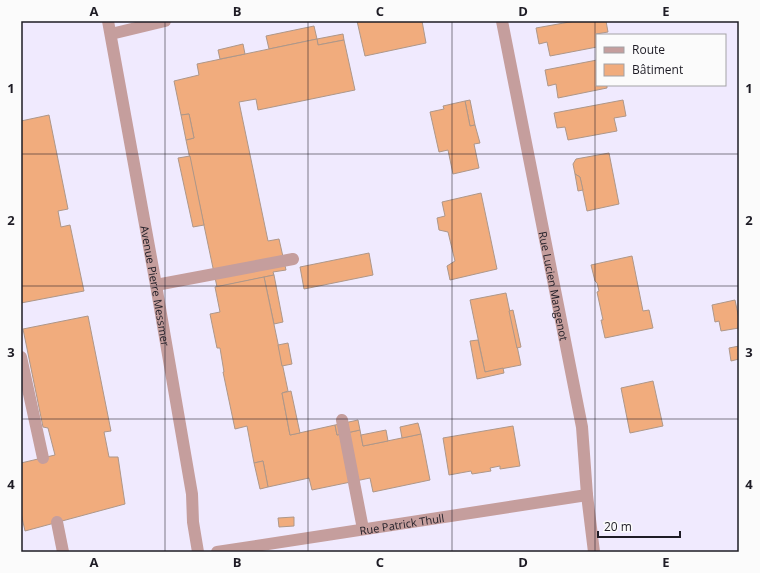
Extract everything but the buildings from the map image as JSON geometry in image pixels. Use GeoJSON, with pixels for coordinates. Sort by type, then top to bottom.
{"type":"FeatureCollection","features":[{"type":"Feature","properties":{"kind":"street","name":"Avenue Pierre Messmer"},"geometry":{"type":"LineString","coordinates":[[108,21],[192,494],[193,522],[198,552]]}},
{"type":"Feature","properties":{"kind":"street"},"geometry":{"type":"LineString","coordinates":[[111,34],[165,21]]}},
{"type":"Feature","properties":{"kind":"street","name":"Rue Lucien Mangenot"},"geometry":{"type":"LineString","coordinates":[[502,21],[582,427],[587,496],[594,552]]}},
{"type":"Feature","properties":{"kind":"street"},"geometry":{"type":"LineString","coordinates":[[156,285],[293,259]]}},
{"type":"Feature","properties":{"kind":"street"},"geometry":{"type":"LineString","coordinates":[[21,358],[43,458]]}},
{"type":"Feature","properties":{"kind":"street"},"geometry":{"type":"LineString","coordinates":[[342,420],[363,529]]}},
{"type":"Feature","properties":{"kind":"street","name":"Rue Patrick Thull"},"geometry":{"type":"LineString","coordinates":[[217,552],[587,496]]}},
{"type":"Feature","properties":{"kind":"street"},"geometry":{"type":"LineString","coordinates":[[57,522],[62,552]]}}]}
